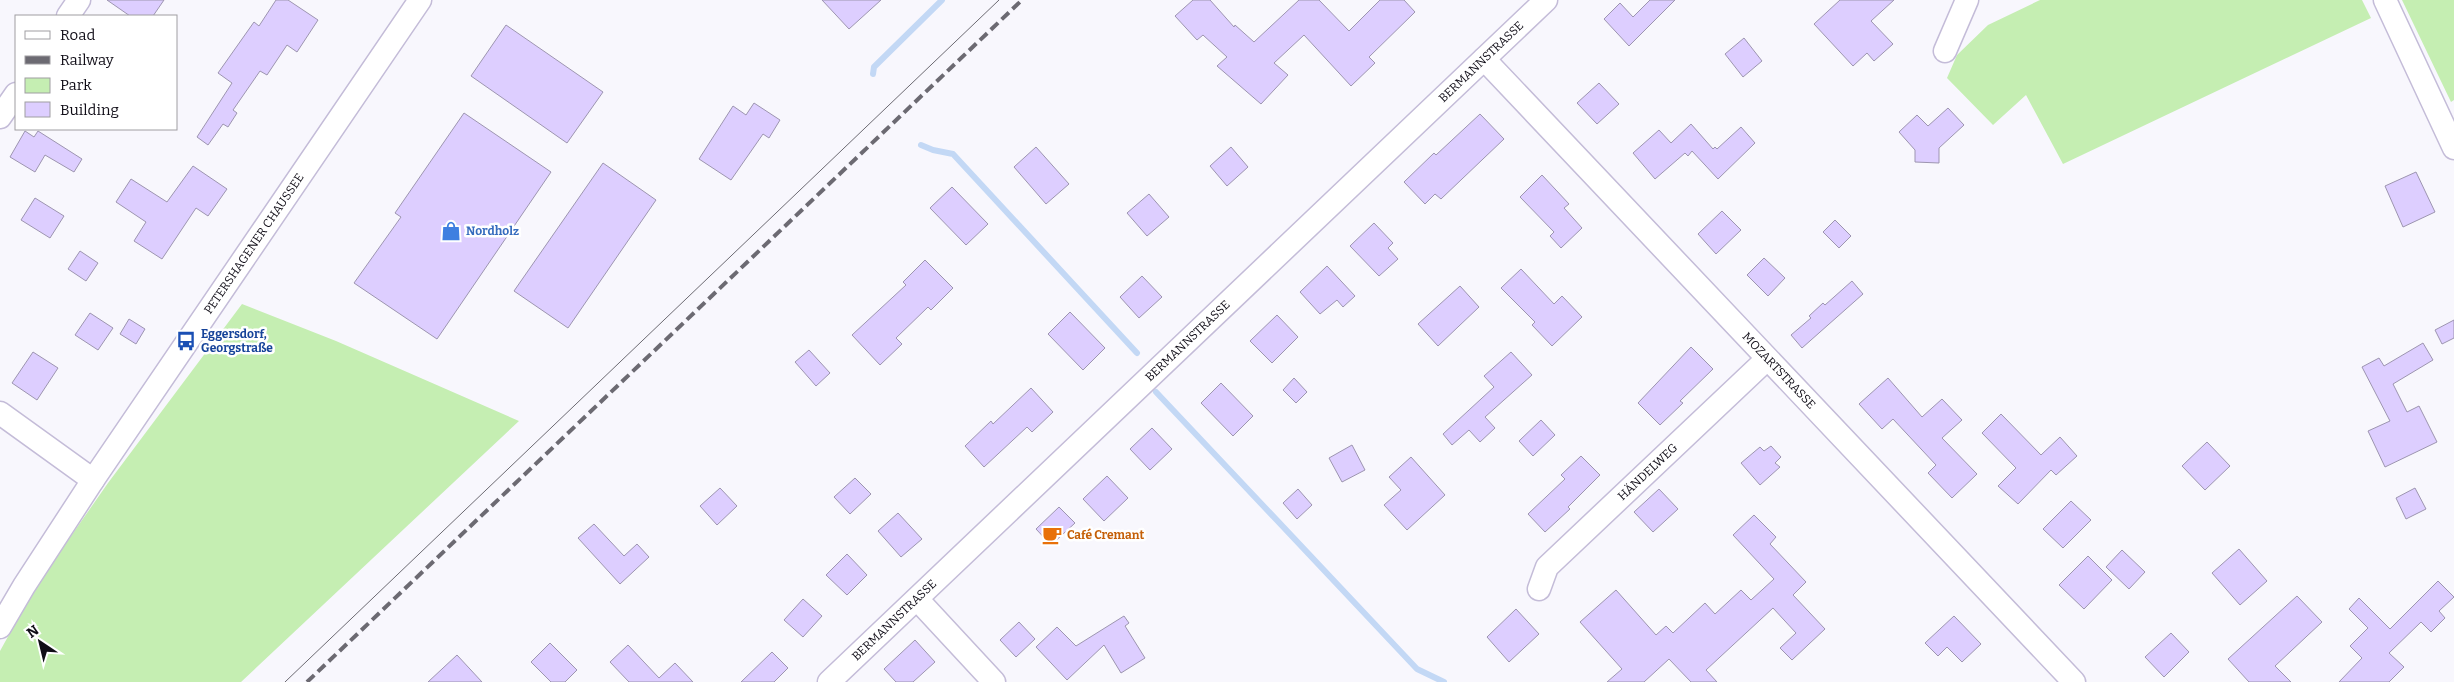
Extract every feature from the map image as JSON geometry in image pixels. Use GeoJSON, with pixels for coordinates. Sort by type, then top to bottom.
{"type":"FeatureCollection","features":[{"type":"Feature","properties":{"kind":"street"},"geometry":{"type":"LineString","coordinates":[[69,15],[79,0]]}},
{"type":"Feature","properties":{"kind":"street","name":"PETERSHAGENER CHAUSSEE"},"geometry":{"type":"LineString","coordinates":[[4,620],[93,480],[420,0]]}},
{"type":"Feature","properties":{"kind":"street","name":"BERMANNSTRASSE"},"geometry":{"type":"LineString","coordinates":[[829,682],[1546,0]]}},
{"type":"Feature","properties":{"kind":"street"},"geometry":{"type":"LineString","coordinates":[[1945,51],[1966,0]]}},
{"type":"Feature","properties":{"kind":"street"},"geometry":{"type":"LineString","coordinates":[[2385,0],[2454,148]]}},
{"type":"Feature","properties":{"kind":"street","name":"MOZARTSTRASSE"},"geometry":{"type":"LineString","coordinates":[[1484,59],[2074,682]]}},
{"type":"Feature","properties":{"kind":"street"},"geometry":{"type":"LineString","coordinates":[[0,118],[15,96]]}},
{"type":"Feature","properties":{"kind":"street","name":"HÄNDELWEG"},"geometry":{"type":"LineString","coordinates":[[1539,589],[1547,567],[1767,359]]}},
{"type":"Feature","properties":{"kind":"street"},"geometry":{"type":"LineString","coordinates":[[0,413],[93,480]]}},
{"type":"Feature","properties":{"kind":"street"},"geometry":{"type":"LineString","coordinates":[[917,599],[994,682]]}},
{"type":"Feature","properties":{"kind":"green space"},"geometry":{"type":"Polygon","coordinates":[[[2040,0],[2362,0],[2371,18],[2063,164],[2026,95],[1993,125],[1947,78],[1957,55],[1988,25],[2040,0]]]}},
{"type":"Feature","properties":{"kind":"green space"},"geometry":{"type":"Polygon","coordinates":[[[2402,0],[2454,0],[2454,100],[2451,102],[2402,0]]]}},
{"type":"Feature","properties":{"kind":"green space"},"geometry":{"type":"Polygon","coordinates":[[[242,304],[336,341],[519,421],[241,682],[0,682],[0,651],[36,586],[108,483],[242,304]]]}},
{"type":"Feature","properties":{"kind":"building"},"geometry":{"type":"Polygon","coordinates":[[[107,0],[164,0],[154,15],[129,15],[107,0]]]}},
{"type":"Feature","properties":{"kind":"building"},"geometry":{"type":"Polygon","coordinates":[[[276,0],[288,0],[318,20],[297,52],[287,45],[267,75],[260,71],[233,110],[237,113],[228,127],[223,124],[208,145],[197,137],[232,83],[218,73],[254,22],[259,26],[276,0]]]}},
{"type":"Feature","properties":{"kind":"building"},"geometry":{"type":"Polygon","coordinates":[[[822,0],[881,0],[849,29],[822,0]]]}},
{"type":"Feature","properties":{"kind":"building"},"geometry":{"type":"Polygon","coordinates":[[[1193,0],[1210,0],[1234,27],[1235,25],[1254,42],[1299,0],[1319,0],[1349,31],[1380,0],[1404,0],[1415,12],[1369,57],[1375,63],[1351,86],[1304,35],[1274,63],[1288,75],[1261,104],[1217,66],[1227,57],[1203,35],[1197,40],[1175,16],[1193,0]]]}},
{"type":"Feature","properties":{"kind":"building"},"geometry":{"type":"Polygon","coordinates":[[[1650,0],[1675,0],[1629,46],[1604,19],[1620,3],[1633,17],[1650,0]]]}},
{"type":"Feature","properties":{"kind":"building"},"geometry":{"type":"Polygon","coordinates":[[[1840,0],[1894,0],[1871,21],[1893,44],[1874,61],[1867,53],[1853,66],[1814,24],[1840,0]]]}},
{"type":"Feature","properties":{"kind":"building"},"geometry":{"type":"Polygon","coordinates":[[[506,25],[603,92],[567,143],[471,76],[506,25]]]}},
{"type":"Feature","properties":{"kind":"building"},"geometry":{"type":"Polygon","coordinates":[[[1744,38],[1762,61],[1743,77],[1725,54],[1744,38]]]}},
{"type":"Feature","properties":{"kind":"building"},"geometry":{"type":"Polygon","coordinates":[[[1599,83],[1619,104],[1597,124],[1577,103],[1599,83]]]}},
{"type":"Feature","properties":{"kind":"building"},"geometry":{"type":"Polygon","coordinates":[[[754,103],[780,120],[769,138],[763,134],[731,180],[699,159],[733,106],[746,115],[754,103]]]}},
{"type":"Feature","properties":{"kind":"building"},"geometry":{"type":"Polygon","coordinates":[[[1948,108],[1964,125],[1939,148],[1939,163],[1915,162],[1915,150],[1899,132],[1917,115],[1928,126],[1948,108]]]}},
{"type":"Feature","properties":{"kind":"building","name":"Nordholz"},"geometry":{"type":"Polygon","coordinates":[[[464,113],[551,172],[437,339],[354,283],[401,217],[395,213],[464,113]]]}},
{"type":"Feature","properties":{"kind":"building"},"geometry":{"type":"Polygon","coordinates":[[[1480,114],[1504,139],[1441,199],[1435,194],[1425,204],[1404,182],[1434,153],[1436,155],[1480,114]]]}},
{"type":"Feature","properties":{"kind":"building"},"geometry":{"type":"Polygon","coordinates":[[[1691,124],[1713,149],[1715,147],[1717,149],[1741,127],[1755,143],[1718,179],[1692,151],[1688,156],[1685,153],[1655,179],[1633,153],[1659,130],[1671,143],[1691,124]]]}},
{"type":"Feature","properties":{"kind":"building"},"geometry":{"type":"Polygon","coordinates":[[[25,131],[34,137],[38,131],[82,159],[74,172],[45,155],[35,172],[10,157],[25,131]]]}},
{"type":"Feature","properties":{"kind":"building"},"geometry":{"type":"Polygon","coordinates":[[[1036,147],[1069,184],[1046,204],[1014,167],[1036,147]]]}},
{"type":"Feature","properties":{"kind":"building"},"geometry":{"type":"Polygon","coordinates":[[[1231,147],[1248,167],[1227,186],[1210,166],[1231,147]]]}},
{"type":"Feature","properties":{"kind":"building"},"geometry":{"type":"Polygon","coordinates":[[[603,163],[656,200],[568,328],[514,291],[603,163]]]}},
{"type":"Feature","properties":{"kind":"building"},"geometry":{"type":"Polygon","coordinates":[[[193,166],[227,189],[208,216],[196,208],[162,259],[134,241],[146,222],[116,202],[131,179],[167,202],[193,166]]]}},
{"type":"Feature","properties":{"kind":"building"},"geometry":{"type":"Polygon","coordinates":[[[2416,172],[2435,212],[2403,227],[2385,186],[2416,172]]]}},
{"type":"Feature","properties":{"kind":"building"},"geometry":{"type":"Polygon","coordinates":[[[1542,175],[1569,204],[1564,208],[1582,228],[1561,248],[1550,236],[1554,232],[1520,197],[1542,175]]]}},
{"type":"Feature","properties":{"kind":"building"},"geometry":{"type":"Polygon","coordinates":[[[952,187],[988,224],[966,245],[930,208],[952,187]]]}},
{"type":"Feature","properties":{"kind":"building"},"geometry":{"type":"Polygon","coordinates":[[[1149,194],[1169,217],[1147,236],[1127,213],[1149,194]]]}},
{"type":"Feature","properties":{"kind":"building"},"geometry":{"type":"Polygon","coordinates":[[[35,198],[64,216],[50,238],[21,220],[35,198]]]}},
{"type":"Feature","properties":{"kind":"building"},"geometry":{"type":"Polygon","coordinates":[[[1722,211],[1741,230],[1716,254],[1698,234],[1722,211]]]}},
{"type":"Feature","properties":{"kind":"building"},"geometry":{"type":"Polygon","coordinates":[[[1835,220],[1851,236],[1839,248],[1823,232],[1835,220]]]}},
{"type":"Feature","properties":{"kind":"building"},"geometry":{"type":"Polygon","coordinates":[[[1374,223],[1393,243],[1388,248],[1398,259],[1379,276],[1350,246],[1374,223]]]}},
{"type":"Feature","properties":{"kind":"building"},"geometry":{"type":"Polygon","coordinates":[[[80,251],[98,263],[86,281],[68,269],[80,251]]]}},
{"type":"Feature","properties":{"kind":"building"},"geometry":{"type":"Polygon","coordinates":[[[1764,258],[1785,278],[1768,296],[1747,275],[1764,258]]]}},
{"type":"Feature","properties":{"kind":"building"},"geometry":{"type":"Polygon","coordinates":[[[925,260],[953,288],[931,310],[928,307],[896,338],[902,344],[880,365],[852,335],[906,285],[903,282],[925,260]]]}},
{"type":"Feature","properties":{"kind":"building"},"geometry":{"type":"Polygon","coordinates":[[[1327,266],[1355,296],[1343,307],[1337,300],[1320,314],[1300,292],[1327,266]]]}},
{"type":"Feature","properties":{"kind":"building"},"geometry":{"type":"Polygon","coordinates":[[[1521,269],[1554,304],[1562,296],[1582,317],[1552,346],[1532,325],[1535,322],[1501,288],[1521,269]]]}},
{"type":"Feature","properties":{"kind":"building"},"geometry":{"type":"Polygon","coordinates":[[[1142,276],[1162,297],[1139,318],[1120,297],[1142,276]]]}},
{"type":"Feature","properties":{"kind":"building"},"geometry":{"type":"Polygon","coordinates":[[[1852,281],[1863,294],[1802,348],[1791,335],[1811,318],[1809,316],[1823,303],[1825,305],[1852,281]]]}},
{"type":"Feature","properties":{"kind":"building"},"geometry":{"type":"Polygon","coordinates":[[[1460,286],[1479,307],[1438,346],[1418,324],[1460,286]]]}},
{"type":"Feature","properties":{"kind":"building"},"geometry":{"type":"Polygon","coordinates":[[[1070,312],[1105,348],[1083,370],[1048,334],[1070,312]]]}},
{"type":"Feature","properties":{"kind":"building"},"geometry":{"type":"Polygon","coordinates":[[[90,313],[113,328],[98,350],[75,335],[90,313]]]}},
{"type":"Feature","properties":{"kind":"building"},"geometry":{"type":"Polygon","coordinates":[[[1277,315],[1298,337],[1272,363],[1250,341],[1277,315]]]}},
{"type":"Feature","properties":{"kind":"building"},"geometry":{"type":"Polygon","coordinates":[[[129,319],[145,329],[136,344],[120,334],[129,319]]]}},
{"type":"Feature","properties":{"kind":"building"},"geometry":{"type":"Polygon","coordinates":[[[2454,320],[2454,338],[2442,344],[2435,330],[2454,320]]]}},
{"type":"Feature","properties":{"kind":"building"},"geometry":{"type":"Polygon","coordinates":[[[2423,343],[2433,360],[2393,384],[2407,412],[2419,406],[2437,442],[2385,467],[2368,431],[2390,421],[2362,367],[2379,358],[2384,366],[2423,343]]]}},
{"type":"Feature","properties":{"kind":"building"},"geometry":{"type":"Polygon","coordinates":[[[1691,347],[1713,369],[1680,401],[1683,403],[1660,425],[1638,403],[1691,347]]]}},
{"type":"Feature","properties":{"kind":"building"},"geometry":{"type":"Polygon","coordinates":[[[809,350],[830,373],[816,386],[795,362],[809,350]]]}},
{"type":"Feature","properties":{"kind":"building"},"geometry":{"type":"Polygon","coordinates":[[[33,352],[58,368],[37,400],[12,383],[33,352]]]}},
{"type":"Feature","properties":{"kind":"building"},"geometry":{"type":"Polygon","coordinates":[[[1511,352],[1532,375],[1485,417],[1495,428],[1480,442],[1469,430],[1452,445],[1443,434],[1494,387],[1484,376],[1511,352]]]}},
{"type":"Feature","properties":{"kind":"building"},"geometry":{"type":"Polygon","coordinates":[[[1294,378],[1307,392],[1296,403],[1283,390],[1294,378]]]}},
{"type":"Feature","properties":{"kind":"building"},"geometry":{"type":"Polygon","coordinates":[[[1888,378],[1922,417],[1942,399],[1962,420],[1942,438],[1977,474],[1952,498],[1928,473],[1936,465],[1893,419],[1882,429],[1859,404],[1888,378]]]}},
{"type":"Feature","properties":{"kind":"building"},"geometry":{"type":"Polygon","coordinates":[[[1221,383],[1253,416],[1233,436],[1201,403],[1221,383]]]}},
{"type":"Feature","properties":{"kind":"building"},"geometry":{"type":"Polygon","coordinates":[[[1031,388],[1053,412],[1032,432],[1027,427],[984,467],[965,446],[991,421],[993,424],[1031,388]]]}},
{"type":"Feature","properties":{"kind":"building"},"geometry":{"type":"Polygon","coordinates":[[[2001,414],[2041,455],[2060,437],[2077,456],[2056,475],[2051,470],[2018,504],[1998,486],[2016,468],[1982,433],[2001,414]]]}},
{"type":"Feature","properties":{"kind":"building"},"geometry":{"type":"Polygon","coordinates":[[[1541,420],[1555,435],[1533,456],[1519,441],[1541,420]]]}},
{"type":"Feature","properties":{"kind":"building"},"geometry":{"type":"Polygon","coordinates":[[[1152,428],[1172,449],[1150,470],[1130,449],[1152,428]]]}},
{"type":"Feature","properties":{"kind":"building"},"geometry":{"type":"Polygon","coordinates":[[[2207,442],[2230,466],[2205,490],[2182,466],[2207,442]]]}},
{"type":"Feature","properties":{"kind":"building"},"geometry":{"type":"Polygon","coordinates":[[[1352,445],[1365,470],[1342,482],[1329,458],[1352,445]]]}},
{"type":"Feature","properties":{"kind":"building"},"geometry":{"type":"Polygon","coordinates":[[[1771,446],[1781,457],[1775,463],[1780,467],[1760,485],[1741,463],[1760,447],[1764,451],[1771,446]]]}},
{"type":"Feature","properties":{"kind":"building"},"geometry":{"type":"Polygon","coordinates":[[[1581,456],[1600,475],[1568,507],[1570,509],[1545,532],[1528,514],[1565,479],[1561,475],[1581,456]]]}},
{"type":"Feature","properties":{"kind":"building"},"geometry":{"type":"Polygon","coordinates":[[[1411,457],[1445,495],[1407,530],[1384,505],[1401,490],[1389,477],[1411,457]]]}},
{"type":"Feature","properties":{"kind":"building"},"geometry":{"type":"Polygon","coordinates":[[[1107,476],[1128,498],[1104,521],[1083,499],[1107,476]]]}},
{"type":"Feature","properties":{"kind":"building"},"geometry":{"type":"Polygon","coordinates":[[[855,478],[871,494],[850,514],[834,497],[855,478]]]}},
{"type":"Feature","properties":{"kind":"building"},"geometry":{"type":"Polygon","coordinates":[[[720,488],[737,506],[717,525],[700,506],[720,488]]]}},
{"type":"Feature","properties":{"kind":"building"},"geometry":{"type":"Polygon","coordinates":[[[2415,488],[2426,509],[2406,519],[2396,498],[2415,488]]]}},
{"type":"Feature","properties":{"kind":"building"},"geometry":{"type":"Polygon","coordinates":[[[1298,489],[1312,505],[1297,519],[1283,503],[1298,489]]]}},
{"type":"Feature","properties":{"kind":"building"},"geometry":{"type":"Polygon","coordinates":[[[1659,489],[1678,509],[1653,532],[1634,512],[1659,489]]]}},
{"type":"Feature","properties":{"kind":"building"},"geometry":{"type":"Polygon","coordinates":[[[2071,501],[2091,520],[2063,548],[2043,529],[2071,501]]]}},
{"type":"Feature","properties":{"kind":"building"},"geometry":{"type":"Polygon","coordinates":[[[1059,507],[1075,523],[1051,545],[1036,529],[1059,507]]]}},
{"type":"Feature","properties":{"kind":"building"},"geometry":{"type":"Polygon","coordinates":[[[898,513],[922,539],[901,557],[878,531],[898,513]]]}},
{"type":"Feature","properties":{"kind":"building"},"geometry":{"type":"Polygon","coordinates":[[[1754,515],[1776,537],[1770,544],[1806,582],[1793,595],[1825,629],[1792,660],[1780,648],[1796,633],[1773,608],[1706,670],[1717,682],[1691,682],[1669,659],[1644,682],[1607,682],[1622,669],[1580,622],[1616,590],[1656,635],[1666,626],[1673,633],[1705,603],[1715,614],[1741,590],[1751,600],[1774,579],[1733,535],[1754,515]]]}},
{"type":"Feature","properties":{"kind":"building"},"geometry":{"type":"Polygon","coordinates":[[[594,524],[624,556],[637,544],[649,557],[620,584],[578,538],[594,524]]]}},
{"type":"Feature","properties":{"kind":"building"},"geometry":{"type":"Polygon","coordinates":[[[2239,549],[2267,581],[2240,605],[2212,573],[2239,549]]]}},
{"type":"Feature","properties":{"kind":"building"},"geometry":{"type":"Polygon","coordinates":[[[2122,550],[2145,572],[2129,589],[2106,567],[2122,550]]]}},
{"type":"Feature","properties":{"kind":"building"},"geometry":{"type":"Polygon","coordinates":[[[847,554],[867,575],[847,595],[826,575],[847,554]]]}},
{"type":"Feature","properties":{"kind":"building"},"geometry":{"type":"Polygon","coordinates":[[[2088,556],[2112,580],[2084,609],[2059,585],[2088,556]]]}},
{"type":"Feature","properties":{"kind":"building"},"geometry":{"type":"Polygon","coordinates":[[[2438,581],[2454,597],[2439,611],[2445,618],[2431,632],[2421,622],[2389,653],[2404,667],[2389,682],[2339,682],[2362,658],[2350,646],[2368,628],[2349,609],[2359,598],[2390,629],[2438,581]]]}},
{"type":"Feature","properties":{"kind":"building"},"geometry":{"type":"Polygon","coordinates":[[[2297,596],[2322,622],[2275,666],[2291,682],[2249,682],[2228,659],[2297,596]]]}},
{"type":"Feature","properties":{"kind":"building"},"geometry":{"type":"Polygon","coordinates":[[[803,599],[822,616],[803,637],[784,620],[803,599]]]}},
{"type":"Feature","properties":{"kind":"building"},"geometry":{"type":"Polygon","coordinates":[[[1516,609],[1539,634],[1509,662],[1487,637],[1516,609]]]}},
{"type":"Feature","properties":{"kind":"building"},"geometry":{"type":"Polygon","coordinates":[[[1124,616],[1129,623],[1125,626],[1145,658],[1121,673],[1104,645],[1067,680],[1036,647],[1057,627],[1076,646],[1124,616]]]}},
{"type":"Feature","properties":{"kind":"building"},"geometry":{"type":"Polygon","coordinates":[[[1954,616],[1981,644],[1962,662],[1947,647],[1938,656],[1925,643],[1954,616]]]}},
{"type":"Feature","properties":{"kind":"building"},"geometry":{"type":"Polygon","coordinates":[[[1019,622],[1035,639],[1016,657],[1000,640],[1019,622]]]}},
{"type":"Feature","properties":{"kind":"building"},"geometry":{"type":"Polygon","coordinates":[[[2171,633],[2189,652],[2164,677],[2145,657],[2171,633]]]}},
{"type":"Feature","properties":{"kind":"building"},"geometry":{"type":"Polygon","coordinates":[[[915,640],[935,662],[913,682],[896,682],[884,669],[915,640]]]}},
{"type":"Feature","properties":{"kind":"building"},"geometry":{"type":"Polygon","coordinates":[[[550,643],[577,670],[565,682],[551,682],[531,662],[550,643]]]}},
{"type":"Feature","properties":{"kind":"building"},"geometry":{"type":"Polygon","coordinates":[[[628,645],[659,678],[675,663],[693,682],[629,682],[610,662],[628,645]]]}},
{"type":"Feature","properties":{"kind":"building"},"geometry":{"type":"Polygon","coordinates":[[[772,652],[788,668],[774,682],[741,682],[772,652]]]}},
{"type":"Feature","properties":{"kind":"building"},"geometry":{"type":"Polygon","coordinates":[[[457,655],[482,682],[428,682],[457,655]]]}},
{"type":"Feature","properties":{"kind":"waterway"},"geometry":{"type":"LineString","coordinates":[[873,74],[874,67],[942,0]]}},
{"type":"Feature","properties":{"kind":"waterway"},"geometry":{"type":"LineString","coordinates":[[921,145],[933,150],[953,154],[1137,353]]}},
{"type":"Feature","properties":{"kind":"waterway"},"geometry":{"type":"LineString","coordinates":[[1156,392],[1417,669],[1444,682]]}},
{"type":"Feature","properties":{"kind":"tram line"},"geometry":{"type":"LineString","coordinates":[[285,682],[999,0]]}},
{"type":"Feature","properties":{"kind":"railway"},"geometry":{"type":"LineString","coordinates":[[307,682],[1022,0]]}},
{"type":"Feature","properties":{"kind":"place","name":"Nordholz"},"geometry":{"type":"Point","coordinates":[451,231]}},
{"type":"Feature","properties":{"kind":"place","name":"Eggersdorf, Georgstraße"},"geometry":{"type":"Point","coordinates":[186,341]}},
{"type":"Feature","properties":{"kind":"place","name":"Café Cremant"},"geometry":{"type":"Point","coordinates":[1052,535]}}]}
